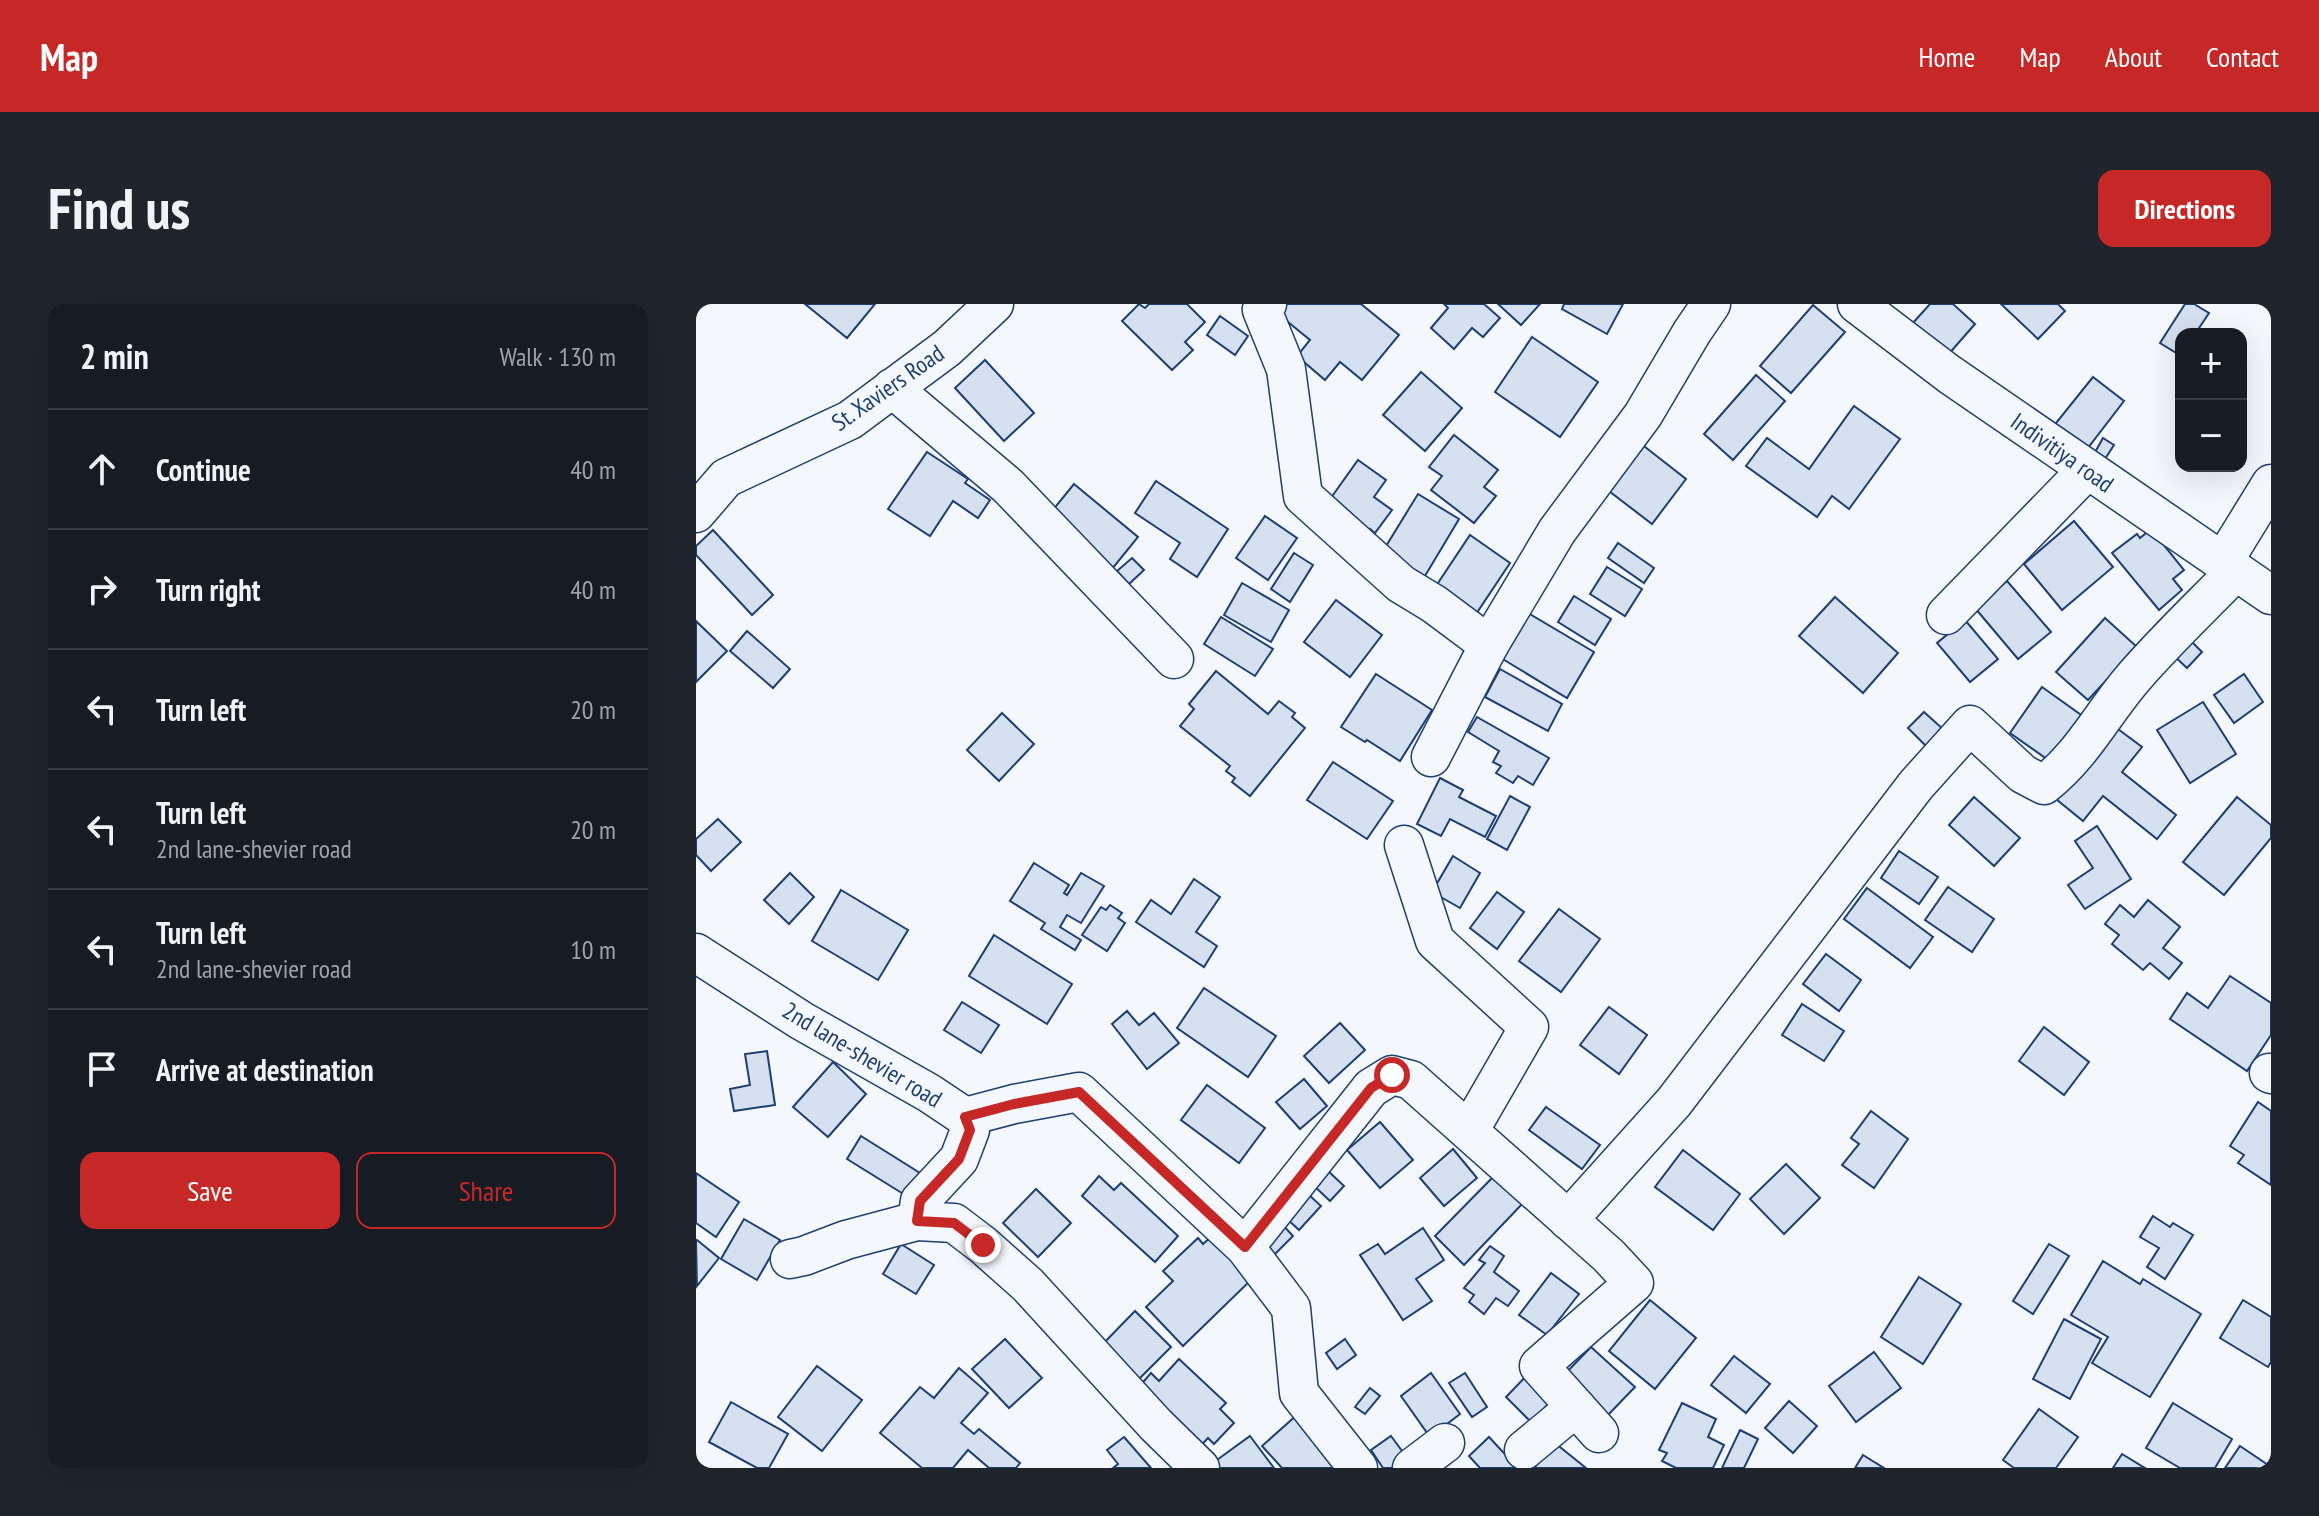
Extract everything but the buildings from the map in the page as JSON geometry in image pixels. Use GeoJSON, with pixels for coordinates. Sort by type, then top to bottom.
{"type":"FeatureCollection","features":[{"type":"Feature","properties":{"kind":"street","name":"St. Xaviers Road"},"geometry":{"type":"LineString","coordinates":[[696,513],[726,478],[850,420],[947,348],[994,304]]}},
{"type":"Feature","properties":{"kind":"street"},"geometry":{"type":"LineString","coordinates":[[1267,304],[1262,310],[1286,369],[1303,496],[1401,584],[1489,645]]}},
{"type":"Feature","properties":{"kind":"street"},"geometry":{"type":"LineString","coordinates":[[1431,757],[1489,645],[1557,531],[1643,415],[1711,304]]}},
{"type":"Feature","properties":{"kind":"street","name":"Indivitiya road"},"geometry":{"type":"LineString","coordinates":[[1872,309],[1949,374],[2271,595]]}},
{"type":"Feature","properties":{"kind":"street"},"geometry":{"type":"LineString","coordinates":[[892,388],[1008,486],[1174,659]]}},
{"type":"Feature","properties":{"kind":"street"},"geometry":{"type":"LineString","coordinates":[[1946,615],[2087,470]]}},
{"type":"Feature","properties":{"kind":"street"},"geometry":{"type":"LineString","coordinates":[[1568,1220],[1674,1102],[1907,797],[1970,725],[2023,774],[2044,785],[2085,745],[2133,678],[2230,567],[2271,484]]}},
{"type":"Feature","properties":{"kind":"street"},"geometry":{"type":"LineString","coordinates":[[1404,845],[1435,941],[1529,1027],[1469,1131]]}},
{"type":"Feature","properties":{"kind":"street","name":"2nd lane-shevier road"},"geometry":{"type":"LineString","coordinates":[[696,953],[802,1021],[929,1093],[965,1117],[970,1130],[959,1159],[920,1201],[917,1221]]}},
{"type":"Feature","properties":{"kind":"street"},"geometry":{"type":"LineString","coordinates":[[1245,1247],[1371,1088],[1392,1075],[1411,1080],[1609,1256],[1634,1283],[1539,1366],[1588,1420],[1524,1450]]}},
{"type":"Feature","properties":{"kind":"street"},"geometry":{"type":"LineString","coordinates":[[965,1117],[1079,1092],[1245,1247],[1291,1308],[1299,1393],[1358,1468]]}},
{"type":"Feature","properties":{"kind":"street"},"geometry":{"type":"LineString","coordinates":[[790,1259],[917,1221],[954,1223],[1028,1285],[1156,1425],[1200,1468]]}},
{"type":"Feature","properties":{"kind":"street"},"geometry":{"type":"LineString","coordinates":[[1412,1468],[1445,1443]]}},
{"type":"Feature","properties":{"kind":"route"},"geometry":{"type":"LineString","coordinates":[[983,1245],[954,1223],[917,1221],[920,1201],[959,1159],[970,1130],[965,1117],[1079,1092],[1245,1247],[1371,1088],[1392,1075]]}}]}
